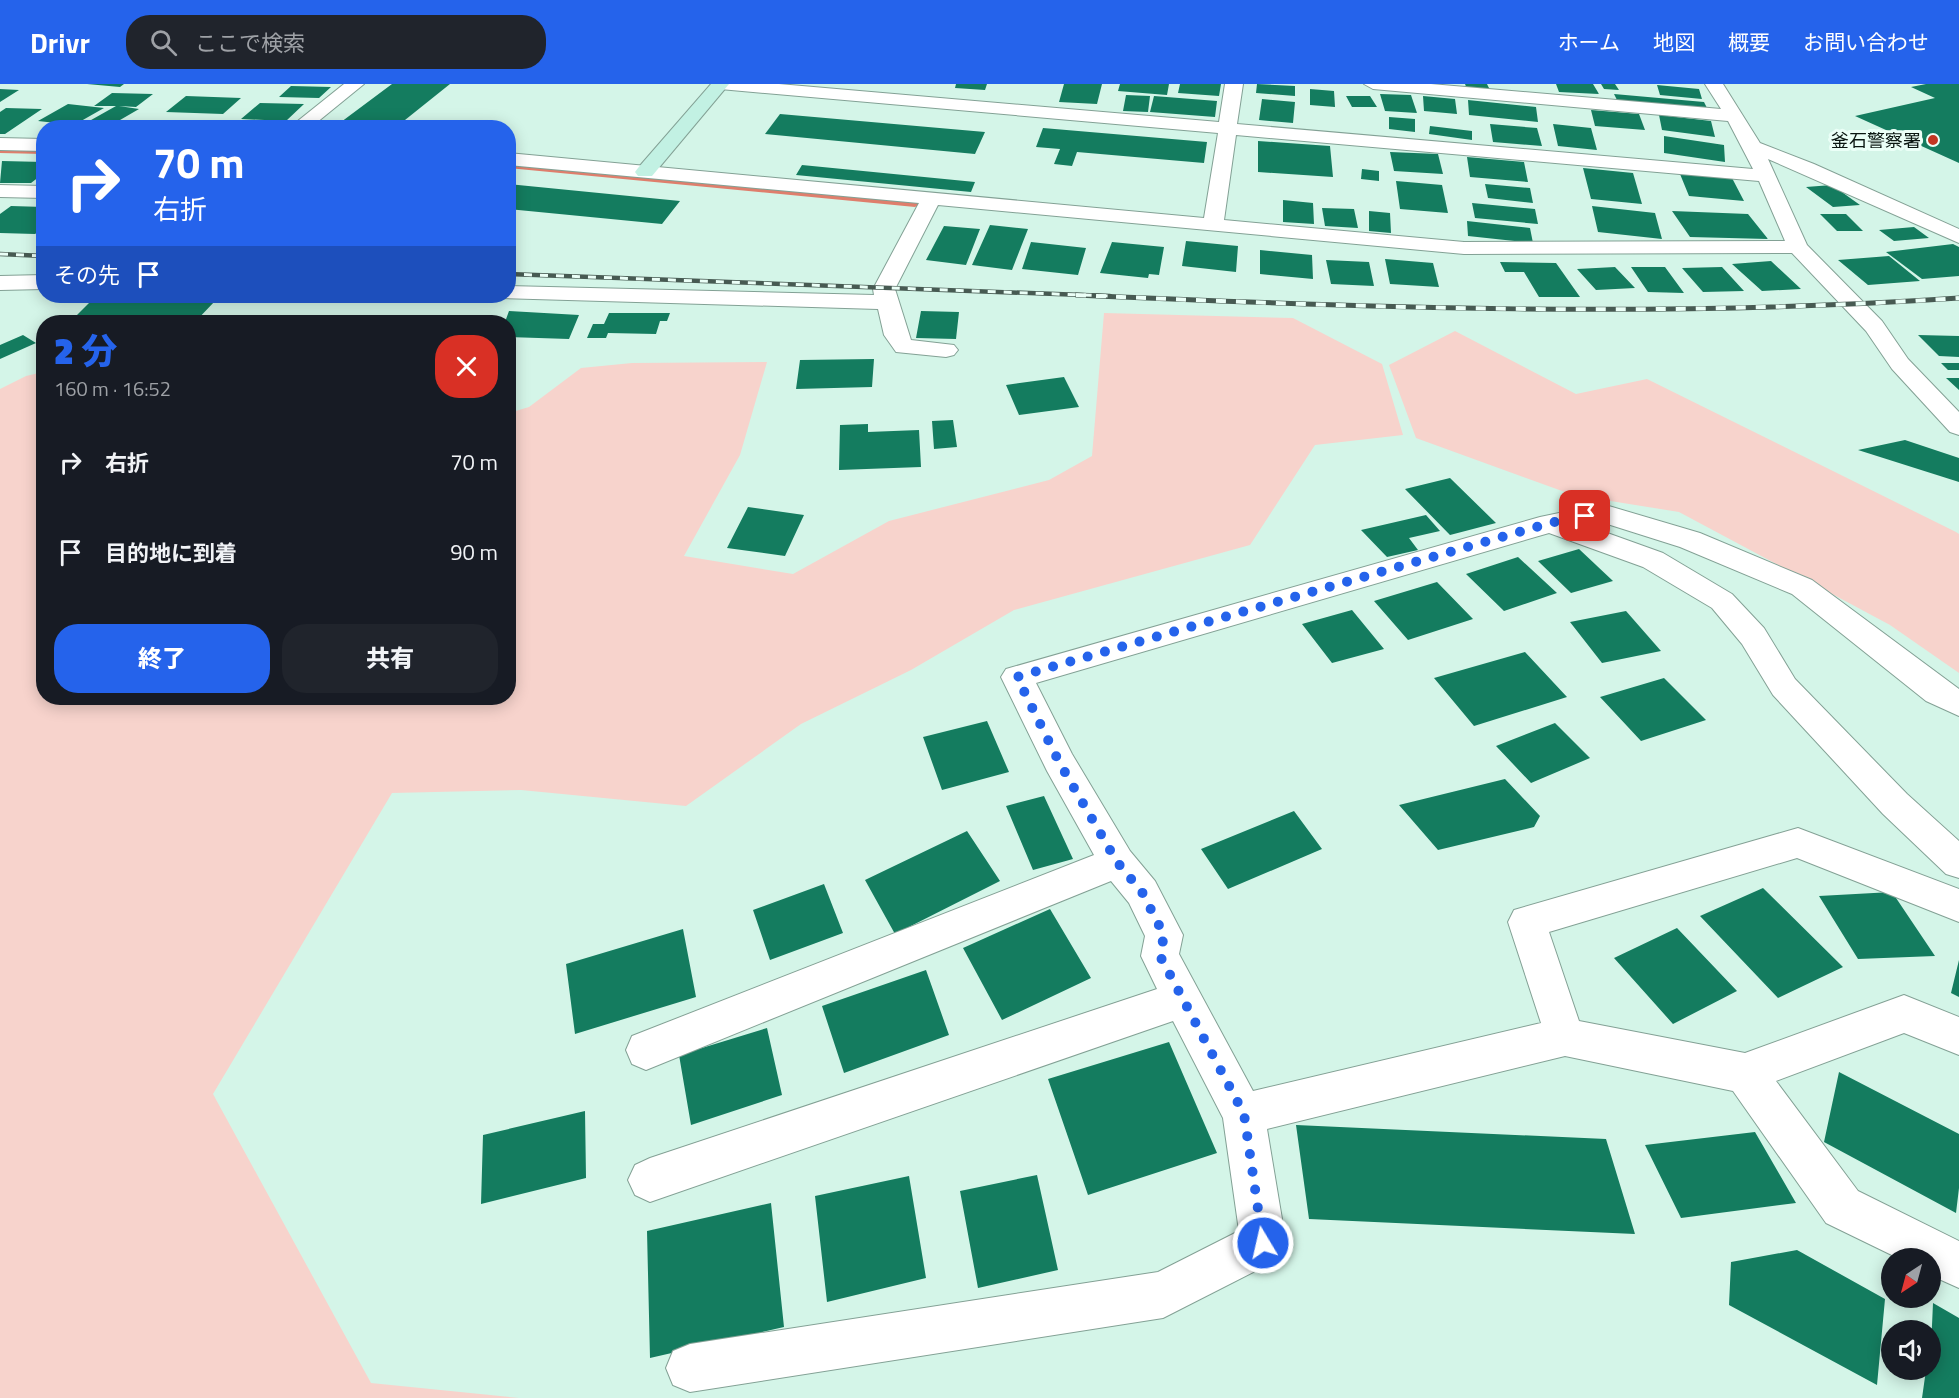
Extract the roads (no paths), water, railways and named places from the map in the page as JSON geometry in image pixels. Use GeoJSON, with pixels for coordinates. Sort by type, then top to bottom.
{"type":"FeatureCollection","features":[{"type":"Feature","properties":{"kind":"street"},"geometry":{"type":"LineString","coordinates":[[308,120],[355,84]]}},
{"type":"Feature","properties":{"kind":"street"},"geometry":{"type":"LineString","coordinates":[[645,172],[720,84],[1766,176]]}},
{"type":"Feature","properties":{"kind":"street"},"geometry":{"type":"LineString","coordinates":[[1213,225],[1234,84]]}},
{"type":"Feature","properties":{"kind":"street"},"geometry":{"type":"LineString","coordinates":[[1373,84],[1735,116]]}},
{"type":"Feature","properties":{"kind":"street"},"geometry":{"type":"LineString","coordinates":[[1714,84],[1753,147],[1798,247],[1874,326],[1900,364],[1959,427]]}},
{"type":"Feature","properties":{"kind":"street"},"geometry":{"type":"LineString","coordinates":[[0,144],[36,145]]}},
{"type":"Feature","properties":{"kind":"street"},"geometry":{"type":"LineString","coordinates":[[1753,147],[1807,168],[1959,237]]}},
{"type":"Feature","properties":{"kind":"street"},"geometry":{"type":"LineString","coordinates":[[516,160],[1464,248],[1798,247]]}},
{"type":"Feature","properties":{"kind":"street"},"geometry":{"type":"LineString","coordinates":[[0,192],[36,192]]}},
{"type":"Feature","properties":{"kind":"street"},"geometry":{"type":"LineString","coordinates":[[931,199],[885,289],[886,302],[896,335],[904,347],[946,350]]}},
{"type":"Feature","properties":{"kind":"street"},"geometry":{"type":"LineString","coordinates":[[0,284],[36,282]]}},
{"type":"Feature","properties":{"kind":"street"},"geometry":{"type":"LineString","coordinates":[[516,293],[886,302]]}},
{"type":"Feature","properties":{"kind":"street"},"geometry":{"type":"LineString","coordinates":[[690,1368],[1163,1294],[1263,1243],[1244,1114],[1160,956],[1164,935],[1142,892],[1117,862],[1059,762],[1017,677],[1550,523],[1602,513],[1690,540],[1802,587],[1937,692],[1959,704]]}},
{"type":"Feature","properties":{"kind":"street"},"geometry":{"type":"LineString","coordinates":[[1550,523],[1653,560],[1722,601],[1753,636],[1784,687],[1895,804],[1959,863]]}},
{"type":"Feature","properties":{"kind":"street"},"geometry":{"type":"LineString","coordinates":[[1565,1037],[1527,922],[1798,843],[1959,906]]}},
{"type":"Feature","properties":{"kind":"street"},"geometry":{"type":"LineString","coordinates":[[646,1050],[1117,862]]}},
{"type":"Feature","properties":{"kind":"street"},"geometry":{"type":"LineString","coordinates":[[650,1180],[1182,999]]}},
{"type":"Feature","properties":{"kind":"street"},"geometry":{"type":"LineString","coordinates":[[1244,1114],[1565,1037],[1745,1073],[1904,1014],[1959,1036]]}},
{"type":"Feature","properties":{"kind":"street"},"geometry":{"type":"LineString","coordinates":[[1745,1073],[1842,1207],[1959,1265]]}},
{"type":"Feature","properties":{"kind":"waterway"},"geometry":{"type":"LineString","coordinates":[[0,150],[36,151]]}},
{"type":"Feature","properties":{"kind":"waterway"},"geometry":{"type":"LineString","coordinates":[[516,166],[915,204]]}},
{"type":"Feature","properties":{"kind":"railway"},"geometry":{"type":"LineString","coordinates":[[0,254],[36,256]]}},
{"type":"Feature","properties":{"kind":"railway"},"geometry":{"type":"LineString","coordinates":[[516,274],[1110,296]]}},
{"type":"Feature","properties":{"kind":"railway"},"geometry":{"type":"LineString","coordinates":[[1076,295],[1297,304],[1518,309],[1738,308],[1959,298]]}},
{"type":"Feature","properties":{"kind":"place","name":"釜石警察署"},"geometry":{"type":"Point","coordinates":[1933,140]}}]}
